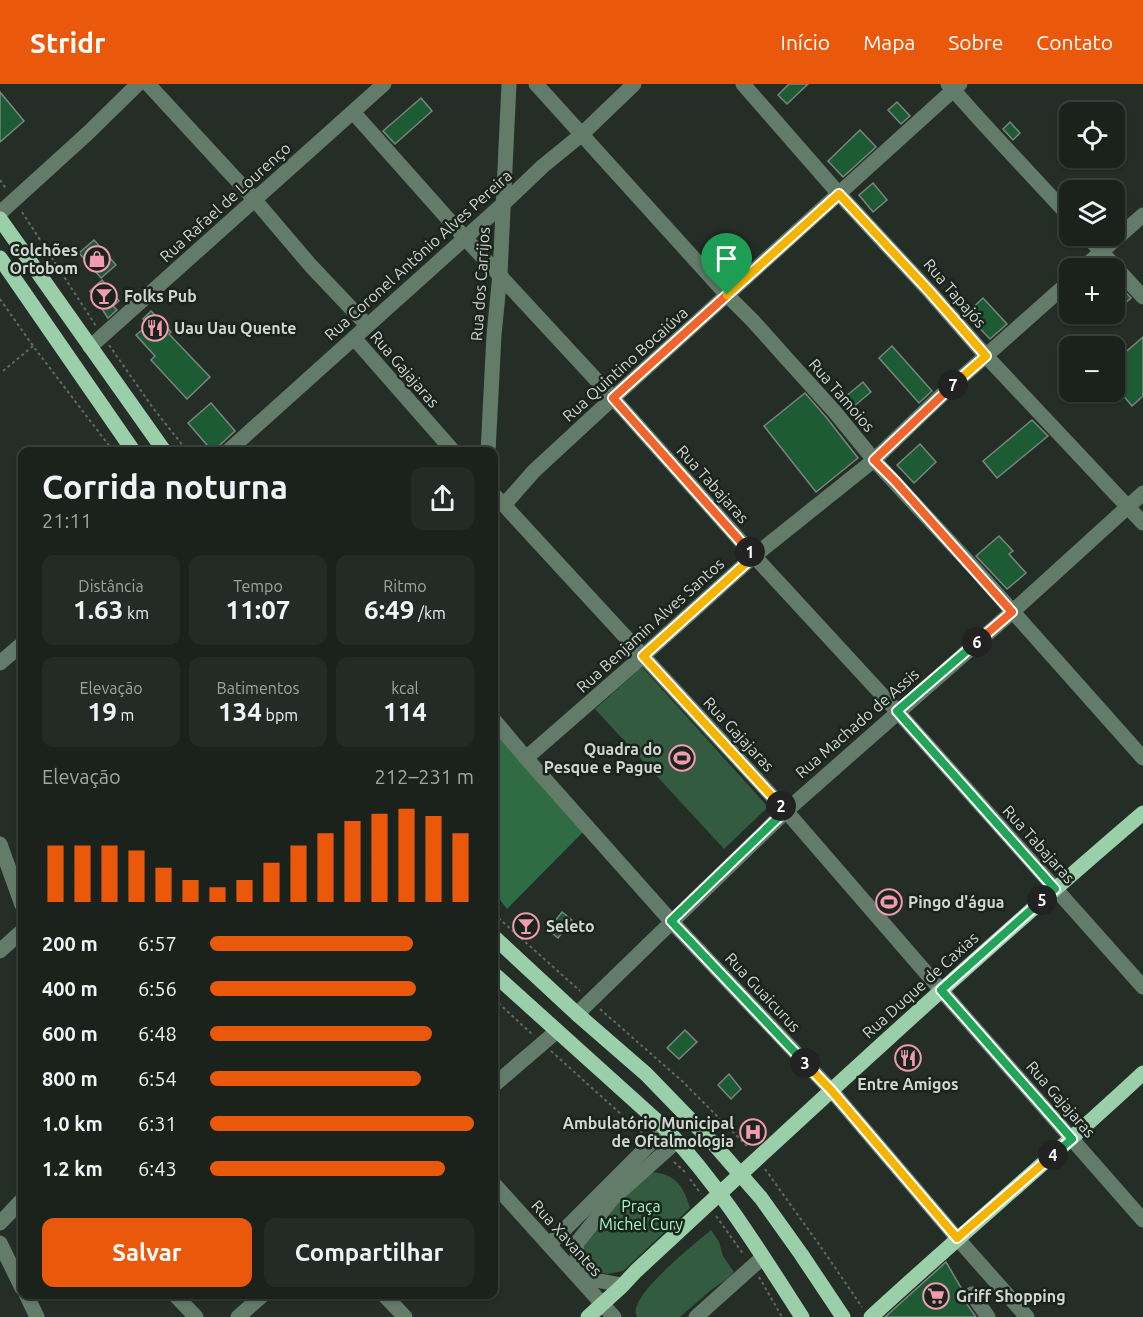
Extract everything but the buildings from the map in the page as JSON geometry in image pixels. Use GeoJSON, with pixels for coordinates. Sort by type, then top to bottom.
{"type":"FeatureCollection","features":[{"type":"Feature","properties":{"kind":"main road"},"geometry":{"type":"LineString","coordinates":[[0,219],[161,447]]}},
{"type":"Feature","properties":{"kind":"main road"},"geometry":{"type":"LineString","coordinates":[[0,258],[131,447]]}},
{"type":"Feature","properties":{"kind":"main road","name":"Rua Duque de Caxias"},"geometry":{"type":"LineString","coordinates":[[603,1304],[636,1270],[831,1090],[1143,813]]}},
{"type":"Feature","properties":{"kind":"main road"},"geometry":{"type":"LineString","coordinates":[[498,941],[646,1074],[713,1143],[761,1198],[843,1317]]}},
{"type":"Feature","properties":{"kind":"main road"},"geometry":{"type":"LineString","coordinates":[[498,978],[677,1141],[708,1176],[802,1317]]}},
{"type":"Feature","properties":{"kind":"main road"},"geometry":{"type":"LineString","coordinates":[[871,1317],[1143,1073]]}},
{"type":"Feature","properties":{"kind":"main road"},"geometry":{"type":"LineString","coordinates":[[588,1317],[603,1304]]}},
{"type":"Feature","properties":{"kind":"street"},"geometry":{"type":"LineString","coordinates":[[0,213],[138,84]]}},
{"type":"Feature","properties":{"kind":"street"},"geometry":{"type":"LineString","coordinates":[[148,84],[367,325]]}},
{"type":"Feature","properties":{"kind":"street","name":"Rua Rafael de Lourenço"},"geometry":{"type":"LineString","coordinates":[[90,347],[384,84]]}},
{"type":"Feature","properties":{"kind":"street","name":"Rua dos Carrijos"},"geometry":{"type":"LineString","coordinates":[[488,447],[494,334],[500,274],[509,84]]}},
{"type":"Feature","properties":{"kind":"street","name":"Rua Tamoios"},"geometry":{"type":"LineString","coordinates":[[536,84],[834,411],[874,460],[1143,758]]}},
{"type":"Feature","properties":{"kind":"street","name":"Rua Coronel Antônio Alves Pereira"},"geometry":{"type":"LineString","coordinates":[[233,447],[543,166],[581,135],[634,84]]}},
{"type":"Feature","properties":{"kind":"street","name":"Rua Tapajós"},"geometry":{"type":"LineString","coordinates":[[743,84],[986,356],[1143,523]]}},
{"type":"Feature","properties":{"kind":"street"},"geometry":{"type":"LineString","coordinates":[[954,86],[1059,205]]}},
{"type":"Feature","properties":{"kind":"street","name":"Rua Quintino Bocaiúva"},"geometry":{"type":"LineString","coordinates":[[499,500],[534,471],[839,194],[954,86]]}},
{"type":"Feature","properties":{"kind":"street","name":"Rua Tabajaras"},"geometry":{"type":"LineString","coordinates":[[353,112],[897,711],[1143,987]]}},
{"type":"Feature","properties":{"kind":"street"},"geometry":{"type":"LineString","coordinates":[[1095,258],[1143,215]]}},
{"type":"Feature","properties":{"kind":"street"},"geometry":{"type":"LineString","coordinates":[[1096,246],[1143,297]]}},
{"type":"Feature","properties":{"kind":"street","name":"Rua Benjamin Alves Santos"},"geometry":{"type":"LineString","coordinates":[[526,758],[754,556],[874,460],[945,392],[1059,291]]}},
{"type":"Feature","properties":{"kind":"street","name":"Rua Gajajaras"},"geometry":{"type":"LineString","coordinates":[[354,338],[450,447]]}},
{"type":"Feature","properties":{"kind":"street","name":"Rua Machado de Assis"},"geometry":{"type":"LineString","coordinates":[[577,1014],[786,810],[1012,612],[1143,493]]}},
{"type":"Feature","properties":{"kind":"street","name":"Rua Gajajaras"},"geometry":{"type":"LineString","coordinates":[[499,500],[786,810],[1143,1220]]}},
{"type":"Feature","properties":{"kind":"street"},"geometry":{"type":"LineString","coordinates":[[0,663],[18,647]]}},
{"type":"Feature","properties":{"kind":"street","name":"Rua Guaicurus"},"geometry":{"type":"LineString","coordinates":[[498,725],[671,921],[831,1090],[952,1243],[1027,1317]]}},
{"type":"Feature","properties":{"kind":"street"},"geometry":{"type":"LineString","coordinates":[[0,844],[18,894]]}},
{"type":"Feature","properties":{"kind":"street"},"geometry":{"type":"LineString","coordinates":[[0,951],[18,935]]}},
{"type":"Feature","properties":{"kind":"street"},"geometry":{"type":"LineString","coordinates":[[498,1082],[557,1031]]}},
{"type":"Feature","properties":{"kind":"street"},"geometry":{"type":"LineString","coordinates":[[549,1245],[666,1130]]}},
{"type":"Feature","properties":{"kind":"street"},"geometry":{"type":"LineString","coordinates":[[622,1285],[595,1280],[579,1268],[576,1244],[612,1199],[677,1141]]}},
{"type":"Feature","properties":{"kind":"street","name":"Rua Xavantes"},"geometry":{"type":"LineString","coordinates":[[498,1188],[614,1317]]}},
{"type":"Feature","properties":{"kind":"street"},"geometry":{"type":"LineString","coordinates":[[0,1223],[18,1204]]}},
{"type":"Feature","properties":{"kind":"street"},"geometry":{"type":"LineString","coordinates":[[0,1243],[18,1280]]}},
{"type":"Feature","properties":{"kind":"street"},"geometry":{"type":"LineString","coordinates":[[696,1317],[763,1257]]}},
{"type":"Feature","properties":{"kind":"street"},"geometry":{"type":"LineString","coordinates":[[972,1294],[988,1317]]}},
{"type":"Feature","properties":{"kind":"street"},"geometry":{"type":"LineString","coordinates":[[28,1299],[37,1317]]}},
{"type":"Feature","properties":{"kind":"street"},"geometry":{"type":"LineString","coordinates":[[179,1299],[196,1317]]}},
{"type":"Feature","properties":{"kind":"street"},"geometry":{"type":"LineString","coordinates":[[238,1317],[258,1299]]}},
{"type":"Feature","properties":{"kind":"street"},"geometry":{"type":"LineString","coordinates":[[388,1299],[405,1317]]}},
{"type":"Feature","properties":{"kind":"path"},"geometry":{"type":"LineString","coordinates":[[0,180],[103,336],[153,408],[184,447]]}},
{"type":"Feature","properties":{"kind":"path"},"geometry":{"type":"LineString","coordinates":[[0,299],[110,447]]}},
{"type":"Feature","properties":{"kind":"path"},"geometry":{"type":"LineString","coordinates":[[3,371],[33,345]]}},
{"type":"Feature","properties":{"kind":"green space","name":"Quadra do Pesque e Pague"},"geometry":{"type":"Polygon","coordinates":[[[642,667],[768,807],[724,849],[595,709],[642,667]]]}},
{"type":"Feature","properties":{"kind":"green space"},"geometry":{"type":"Polygon","coordinates":[[[498,736],[583,832],[507,909],[498,897],[498,736]]]}},
{"type":"Feature","properties":{"kind":"green space","name":"Praça Michel Cury"},"geometry":{"type":"Polygon","coordinates":[[[651,1172],[666,1175],[677,1182],[690,1208],[623,1271],[607,1274],[593,1270],[582,1262],[579,1246],[593,1224],[651,1172]]]}},
{"type":"Feature","properties":{"kind":"green space"},"geometry":{"type":"Polygon","coordinates":[[[711,1230],[719,1242],[723,1256],[734,1272],[680,1317],[637,1317],[636,1308],[647,1289],[711,1230]]]}},
{"type":"Feature","properties":{"kind":"place","name":"Colchões Ortobom"},"geometry":{"type":"Point","coordinates":[97,259]}},
{"type":"Feature","properties":{"kind":"place","name":"Folks Pub"},"geometry":{"type":"Point","coordinates":[104,296]}},
{"type":"Feature","properties":{"kind":"place","name":"Uau Uau Quente"},"geometry":{"type":"Point","coordinates":[155,328]}},
{"type":"Feature","properties":{"kind":"place","name":"Quadra do Pesque e Pague"},"geometry":{"type":"Point","coordinates":[682,758]}},
{"type":"Feature","properties":{"kind":"place","name":"Pingo d'água"},"geometry":{"type":"Point","coordinates":[889,902]}},
{"type":"Feature","properties":{"kind":"place","name":"Seleto"},"geometry":{"type":"Point","coordinates":[526,926]}},
{"type":"Feature","properties":{"kind":"place","name":"Entre Amigos"},"geometry":{"type":"Point","coordinates":[908,1058]}},
{"type":"Feature","properties":{"kind":"place","name":"Ambulatório Municipal de Oftalmologia"},"geometry":{"type":"Point","coordinates":[753,1132]}},
{"type":"Feature","properties":{"kind":"place","name":"Griff Shopping"},"geometry":{"type":"Point","coordinates":[936,1296]}},
{"type":"Feature","properties":{"kind":"route"},"geometry":{"type":"LineString","coordinates":[[839,194],[879,235],[986,356],[874,460],[1012,612],[897,711],[1055,889],[941,990],[1072,1139],[957,1238],[831,1090],[671,921],[786,810],[643,656],[754,556],[613,398],[727,295],[839,194]]}}]}
